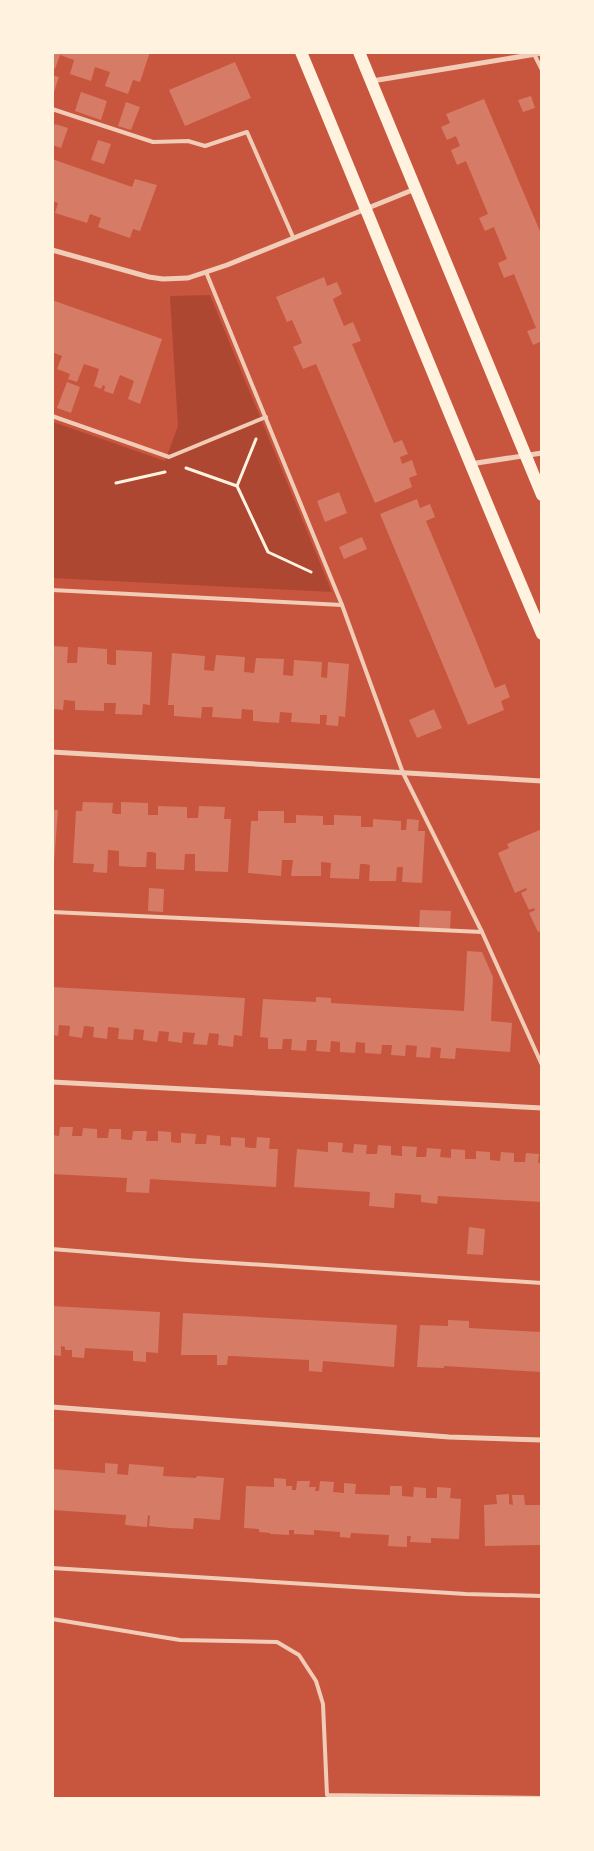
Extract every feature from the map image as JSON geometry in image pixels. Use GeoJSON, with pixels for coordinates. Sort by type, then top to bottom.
{"type":"FeatureCollection","features":[{"type":"Feature","properties":{"kind":"main road"},"geometry":{"type":"LineString","coordinates":[[301,52],[469,464],[542,634]]}},
{"type":"Feature","properties":{"kind":"main road"},"geometry":{"type":"LineString","coordinates":[[359,52],[542,495]]}},
{"type":"Feature","properties":{"kind":"street"},"geometry":{"type":"LineString","coordinates":[[371,81],[542,53]]}},
{"type":"Feature","properties":{"kind":"street"},"geometry":{"type":"LineString","coordinates":[[52,250],[149,277],[163,279],[188,278],[227,266],[415,188]]}},
{"type":"Feature","properties":{"kind":"street"},"geometry":{"type":"LineString","coordinates":[[469,464],[542,453]]}},
{"type":"Feature","properties":{"kind":"street"},"geometry":{"type":"LineString","coordinates":[[52,752],[542,781]]}},
{"type":"Feature","properties":{"kind":"street"},"geometry":{"type":"LineString","coordinates":[[52,1082],[542,1108]]}},
{"type":"Feature","properties":{"kind":"street"},"geometry":{"type":"LineString","coordinates":[[52,1407],[449,1437],[542,1440]]}},
{"type":"Feature","properties":{"kind":"lane"},"geometry":{"type":"LineString","coordinates":[[534,53],[542,70]]}},
{"type":"Feature","properties":{"kind":"lane"},"geometry":{"type":"LineString","coordinates":[[52,108],[153,142],[188,141],[205,146],[247,132],[294,237]]}},
{"type":"Feature","properties":{"kind":"lane"},"geometry":{"type":"LineString","coordinates":[[206,272],[342,605],[403,773],[482,932],[542,1065]]}},
{"type":"Feature","properties":{"kind":"lane"},"geometry":{"type":"LineString","coordinates":[[52,416],[169,457],[266,416]]}},
{"type":"Feature","properties":{"kind":"lane"},"geometry":{"type":"LineString","coordinates":[[52,590],[342,605]]}},
{"type":"Feature","properties":{"kind":"lane"},"geometry":{"type":"LineString","coordinates":[[52,912],[482,932]]}},
{"type":"Feature","properties":{"kind":"lane"},"geometry":{"type":"LineString","coordinates":[[52,1249],[542,1283]]}},
{"type":"Feature","properties":{"kind":"lane"},"geometry":{"type":"LineString","coordinates":[[52,1568],[466,1594],[542,1596]]}},
{"type":"Feature","properties":{"kind":"lane"},"geometry":{"type":"LineString","coordinates":[[52,1619],[180,1640],[277,1642],[299,1656],[316,1681],[323,1704],[327,1795],[542,1798]]}},
{"type":"Feature","properties":{"kind":"path"},"geometry":{"type":"LineString","coordinates":[[237,486],[266,416]]}},
{"type":"Feature","properties":{"kind":"path"},"geometry":{"type":"LineString","coordinates":[[169,457],[175,463],[185,468],[237,486],[268,552],[332,581]]}},
{"type":"Feature","properties":{"kind":"path"},"geometry":{"type":"LineString","coordinates":[[116,483],[167,472]]}},
{"type":"Feature","properties":{"kind":"shaded area"},"geometry":{"type":"Polygon","coordinates":[[[210,295],[332,592],[53,578],[53,422],[165,461],[178,426],[170,296],[210,295]]]}},
{"type":"Feature","properties":{"kind":"building"},"geometry":{"type":"Polygon","coordinates":[[[52,52],[150,52],[140,82],[133,80],[128,94],[105,86],[110,72],[95,67],[91,81],[70,74],[74,60],[60,55],[55,69],[52,68],[52,52]]]}},
{"type":"Feature","properties":{"kind":"building"},"geometry":{"type":"Polygon","coordinates":[[[235,62],[251,98],[185,126],[169,90],[235,62]]]}},
{"type":"Feature","properties":{"kind":"building"},"geometry":{"type":"Polygon","coordinates":[[[52,75],[59,77],[53,95],[52,95],[52,75]]]}},
{"type":"Feature","properties":{"kind":"building"},"geometry":{"type":"Polygon","coordinates":[[[81,92],[107,101],[101,120],[75,111],[81,92]]]}},
{"type":"Feature","properties":{"kind":"building"},"geometry":{"type":"Polygon","coordinates":[[[531,96],[535,108],[523,112],[518,100],[531,96]]]}},
{"type":"Feature","properties":{"kind":"building"},"geometry":{"type":"Polygon","coordinates":[[[484,99],[542,236],[542,341],[533,345],[527,331],[536,328],[514,274],[504,278],[498,263],[507,259],[494,227],[485,231],[479,218],[488,214],[466,161],[457,165],[451,150],[460,146],[456,136],[447,140],[441,127],[450,123],[446,114],[484,99]]]}},
{"type":"Feature","properties":{"kind":"building"},"geometry":{"type":"Polygon","coordinates":[[[126,102],[140,107],[131,130],[118,126],[126,102]]]}},
{"type":"Feature","properties":{"kind":"building"},"geometry":{"type":"Polygon","coordinates":[[[55,124],[68,128],[61,148],[52,145],[52,132],[55,124]]]}},
{"type":"Feature","properties":{"kind":"building"},"geometry":{"type":"Polygon","coordinates":[[[98,140],[111,144],[104,164],[91,160],[98,140]]]}},
{"type":"Feature","properties":{"kind":"building"},"geometry":{"type":"Polygon","coordinates":[[[52,159],[132,187],[135,179],[157,185],[140,231],[133,229],[130,238],[98,227],[101,218],[90,214],[87,223],[55,213],[58,203],[52,201],[52,159]]]}},
{"type":"Feature","properties":{"kind":"building"},"geometry":{"type":"Polygon","coordinates":[[[324,277],[327,286],[337,282],[342,294],[333,299],[334,302],[344,326],[353,322],[361,341],[352,344],[394,443],[402,440],[408,454],[400,457],[402,464],[412,460],[417,475],[409,478],[412,487],[375,503],[316,364],[303,369],[293,347],[302,343],[292,320],[287,322],[276,297],[324,277]]]}},
{"type":"Feature","properties":{"kind":"building"},"geometry":{"type":"Polygon","coordinates":[[[52,300],[162,339],[140,404],[128,399],[134,381],[120,375],[113,394],[104,391],[105,386],[103,385],[101,389],[94,386],[99,369],[84,364],[77,382],[68,379],[70,374],[57,369],[62,356],[52,352],[52,300]]]}},
{"type":"Feature","properties":{"kind":"building"},"geometry":{"type":"Polygon","coordinates":[[[67,382],[80,387],[71,413],[57,408],[67,382]]]}},
{"type":"Feature","properties":{"kind":"building"},"geometry":{"type":"Polygon","coordinates":[[[339,492],[347,513],[325,522],[317,501],[339,492]]]}},
{"type":"Feature","properties":{"kind":"building"},"geometry":{"type":"Polygon","coordinates":[[[417,499],[420,508],[430,504],[435,517],[426,521],[495,688],[505,684],[510,697],[501,701],[504,710],[468,725],[380,514],[417,499]]]}},
{"type":"Feature","properties":{"kind":"building"},"geometry":{"type":"Polygon","coordinates":[[[362,537],[367,549],[344,559],[339,547],[362,537]]]}},
{"type":"Feature","properties":{"kind":"building"},"geometry":{"type":"Polygon","coordinates":[[[52,646],[68,647],[67,663],[77,663],[78,647],[107,649],[107,664],[112,665],[116,665],[116,650],[152,652],[150,705],[143,704],[142,715],[115,714],[116,703],[104,703],[104,711],[75,710],[75,701],[64,700],[63,710],[52,709],[52,646]]]}},
{"type":"Feature","properties":{"kind":"building"},"geometry":{"type":"Polygon","coordinates":[[[172,653],[205,656],[204,670],[214,671],[216,655],[245,657],[244,672],[254,673],[256,658],[284,659],[283,675],[293,676],[294,660],[322,662],[321,677],[327,678],[328,662],[349,664],[345,717],[339,716],[338,726],[326,725],[327,715],[320,715],[320,724],[291,722],[292,713],[280,712],[279,723],[265,722],[253,721],[253,710],[242,709],[241,719],[212,717],[213,707],[202,707],[201,718],[174,716],[174,705],[168,705],[172,653]]]}},
{"type":"Feature","properties":{"kind":"building"},"geometry":{"type":"Polygon","coordinates":[[[434,709],[442,728],[417,738],[409,720],[434,709]]]}},
{"type":"Feature","properties":{"kind":"building"},"geometry":{"type":"Polygon","coordinates":[[[83,802],[113,803],[112,813],[116,814],[121,814],[121,802],[148,803],[148,815],[158,815],[158,806],[187,807],[187,818],[198,818],[199,806],[225,807],[224,819],[231,819],[228,872],[195,871],[195,854],[185,854],[184,870],[156,869],[156,853],[152,852],[147,852],[146,867],[133,867],[119,866],[119,851],[108,850],[107,873],[93,872],[94,864],[73,863],[76,811],[82,811],[83,802]]]}},
{"type":"Feature","properties":{"kind":"building"},"geometry":{"type":"Polygon","coordinates":[[[52,810],[58,810],[54,863],[52,863],[52,810]]]}},
{"type":"Feature","properties":{"kind":"building"},"geometry":{"type":"Polygon","coordinates":[[[258,811],[284,811],[284,823],[296,823],[296,815],[323,816],[323,825],[334,825],[334,815],[361,816],[361,827],[373,827],[373,819],[401,821],[401,830],[406,830],[407,819],[419,820],[418,831],[425,831],[422,883],[402,882],[403,867],[397,867],[396,881],[369,881],[370,865],[365,864],[360,864],[359,879],[330,878],[331,863],[321,862],[321,876],[291,876],[293,860],[282,860],[281,876],[248,873],[251,821],[258,821],[258,811]]]}},
{"type":"Feature","properties":{"kind":"building"},"geometry":{"type":"Polygon","coordinates":[[[542,829],[542,931],[538,932],[529,913],[535,910],[534,908],[529,910],[521,893],[527,890],[526,888],[515,893],[498,853],[509,848],[507,844],[542,829]]]}},
{"type":"Feature","properties":{"kind":"building"},"geometry":{"type":"Polygon","coordinates":[[[149,888],[164,889],[163,912],[148,911],[149,888]]]}},
{"type":"Feature","properties":{"kind":"building"},"geometry":{"type":"Polygon","coordinates":[[[420,910],[451,911],[450,929],[419,928],[420,910]]]}},
{"type":"Feature","properties":{"kind":"building"},"geometry":{"type":"Polygon","coordinates":[[[467,951],[482,952],[493,977],[491,1021],[512,1023],[510,1052],[456,1048],[455,1059],[440,1058],[441,1048],[431,1047],[430,1058],[416,1057],[417,1046],[406,1045],[405,1056],[391,1055],[392,1045],[382,1045],[381,1054],[365,1053],[365,1043],[356,1042],[355,1053],[340,1052],[340,1042],[331,1041],[330,1052],[316,1051],[317,1040],[307,1040],[306,1051],[291,1050],[292,1039],[283,1039],[282,1049],[268,1049],[268,1038],[260,1037],[263,999],[316,1002],[316,997],[331,998],[331,1003],[464,1011],[467,951]]]}},
{"type":"Feature","properties":{"kind":"building"},"geometry":{"type":"Polygon","coordinates":[[[52,987],[245,998],[242,1036],[234,1035],[233,1047],[218,1045],[219,1034],[209,1033],[207,1045],[193,1044],[195,1033],[183,1032],[182,1043],[168,1041],[169,1032],[159,1031],[157,1042],[143,1040],[144,1030],[134,1029],[133,1040],[118,1039],[119,1028],[108,1027],[107,1039],[93,1037],[94,1027],[84,1026],[82,1038],[69,1036],[70,1026],[59,1025],[58,1036],[52,1035],[52,987]]]}},
{"type":"Feature","properties":{"kind":"building"},"geometry":{"type":"Polygon","coordinates":[[[60,1127],[73,1127],[72,1136],[82,1136],[83,1128],[97,1129],[97,1138],[108,1138],[109,1129],[121,1129],[121,1139],[129,1140],[132,1140],[133,1131],[147,1131],[146,1141],[158,1141],[158,1131],[171,1132],[171,1142],[178,1143],[181,1143],[181,1133],[196,1134],[195,1144],[206,1144],[207,1135],[220,1136],[220,1145],[231,1146],[231,1137],[245,1138],[245,1147],[251,1148],[256,1148],[257,1137],[270,1138],[269,1149],[278,1149],[276,1187],[150,1179],[149,1193],[126,1192],[127,1178],[52,1174],[52,1135],[59,1136],[60,1127]]]}},
{"type":"Feature","properties":{"kind":"building"},"geometry":{"type":"Polygon","coordinates":[[[328,1142],[343,1143],[342,1152],[353,1153],[354,1144],[367,1145],[366,1154],[377,1154],[378,1145],[391,1146],[391,1155],[402,1156],[402,1146],[417,1147],[416,1157],[426,1157],[427,1148],[441,1149],[440,1157],[451,1158],[451,1149],[465,1150],[465,1159],[476,1159],[476,1151],[490,1152],[490,1160],[500,1161],[501,1152],[514,1153],[514,1162],[525,1162],[526,1153],[539,1154],[538,1163],[542,1163],[542,1202],[438,1196],[437,1204],[421,1202],[421,1195],[395,1193],[394,1208],[369,1206],[370,1192],[294,1187],[297,1149],[328,1152],[328,1142]]]}},
{"type":"Feature","properties":{"kind":"building"},"geometry":{"type":"Polygon","coordinates":[[[469,1227],[485,1229],[483,1255],[467,1254],[469,1227]]]}},
{"type":"Feature","properties":{"kind":"building"},"geometry":{"type":"Polygon","coordinates":[[[52,1306],[160,1312],[158,1353],[146,1352],[146,1362],[133,1361],[133,1351],[85,1348],[84,1358],[72,1357],[72,1350],[65,1350],[65,1347],[61,1346],[61,1356],[52,1355],[52,1306]]]}},
{"type":"Feature","properties":{"kind":"building"},"geometry":{"type":"Polygon","coordinates":[[[183,1313],[397,1325],[394,1367],[323,1361],[322,1372],[309,1371],[309,1360],[232,1356],[228,1356],[227,1365],[217,1365],[217,1355],[181,1355],[183,1313]]]}},
{"type":"Feature","properties":{"kind":"building"},"geometry":{"type":"Polygon","coordinates":[[[448,1320],[469,1321],[469,1328],[542,1332],[542,1372],[444,1366],[444,1368],[417,1367],[420,1325],[448,1326],[448,1320]]]}},
{"type":"Feature","properties":{"kind":"building"},"geometry":{"type":"Polygon","coordinates":[[[105,1463],[118,1464],[117,1474],[128,1475],[129,1464],[164,1467],[163,1476],[224,1478],[220,1520],[194,1518],[193,1529],[170,1528],[149,1526],[150,1516],[148,1515],[147,1527],[125,1525],[126,1515],[52,1510],[52,1469],[105,1473],[105,1463]]]}},
{"type":"Feature","properties":{"kind":"building"},"geometry":{"type":"Polygon","coordinates":[[[274,1478],[286,1479],[286,1486],[292,1486],[292,1490],[296,1490],[297,1481],[310,1481],[309,1487],[316,1487],[315,1491],[319,1491],[320,1481],[334,1482],[333,1492],[344,1493],[344,1483],[356,1484],[355,1494],[390,1495],[390,1486],[402,1486],[402,1496],[413,1497],[414,1487],[426,1488],[426,1498],[437,1498],[437,1487],[451,1488],[450,1498],[461,1499],[459,1539],[431,1538],[431,1543],[410,1542],[411,1536],[407,1536],[407,1547],[388,1546],[389,1535],[351,1533],[350,1538],[340,1537],[340,1532],[314,1530],[314,1535],[294,1534],[294,1530],[289,1530],[289,1535],[270,1534],[259,1532],[259,1529],[244,1528],[246,1486],[274,1487],[274,1478]]]}},
{"type":"Feature","properties":{"kind":"building"},"geometry":{"type":"Polygon","coordinates":[[[509,1494],[509,1504],[513,1505],[512,1495],[524,1495],[525,1505],[542,1505],[542,1545],[485,1546],[484,1505],[497,1504],[496,1495],[509,1494]]]}}]}
